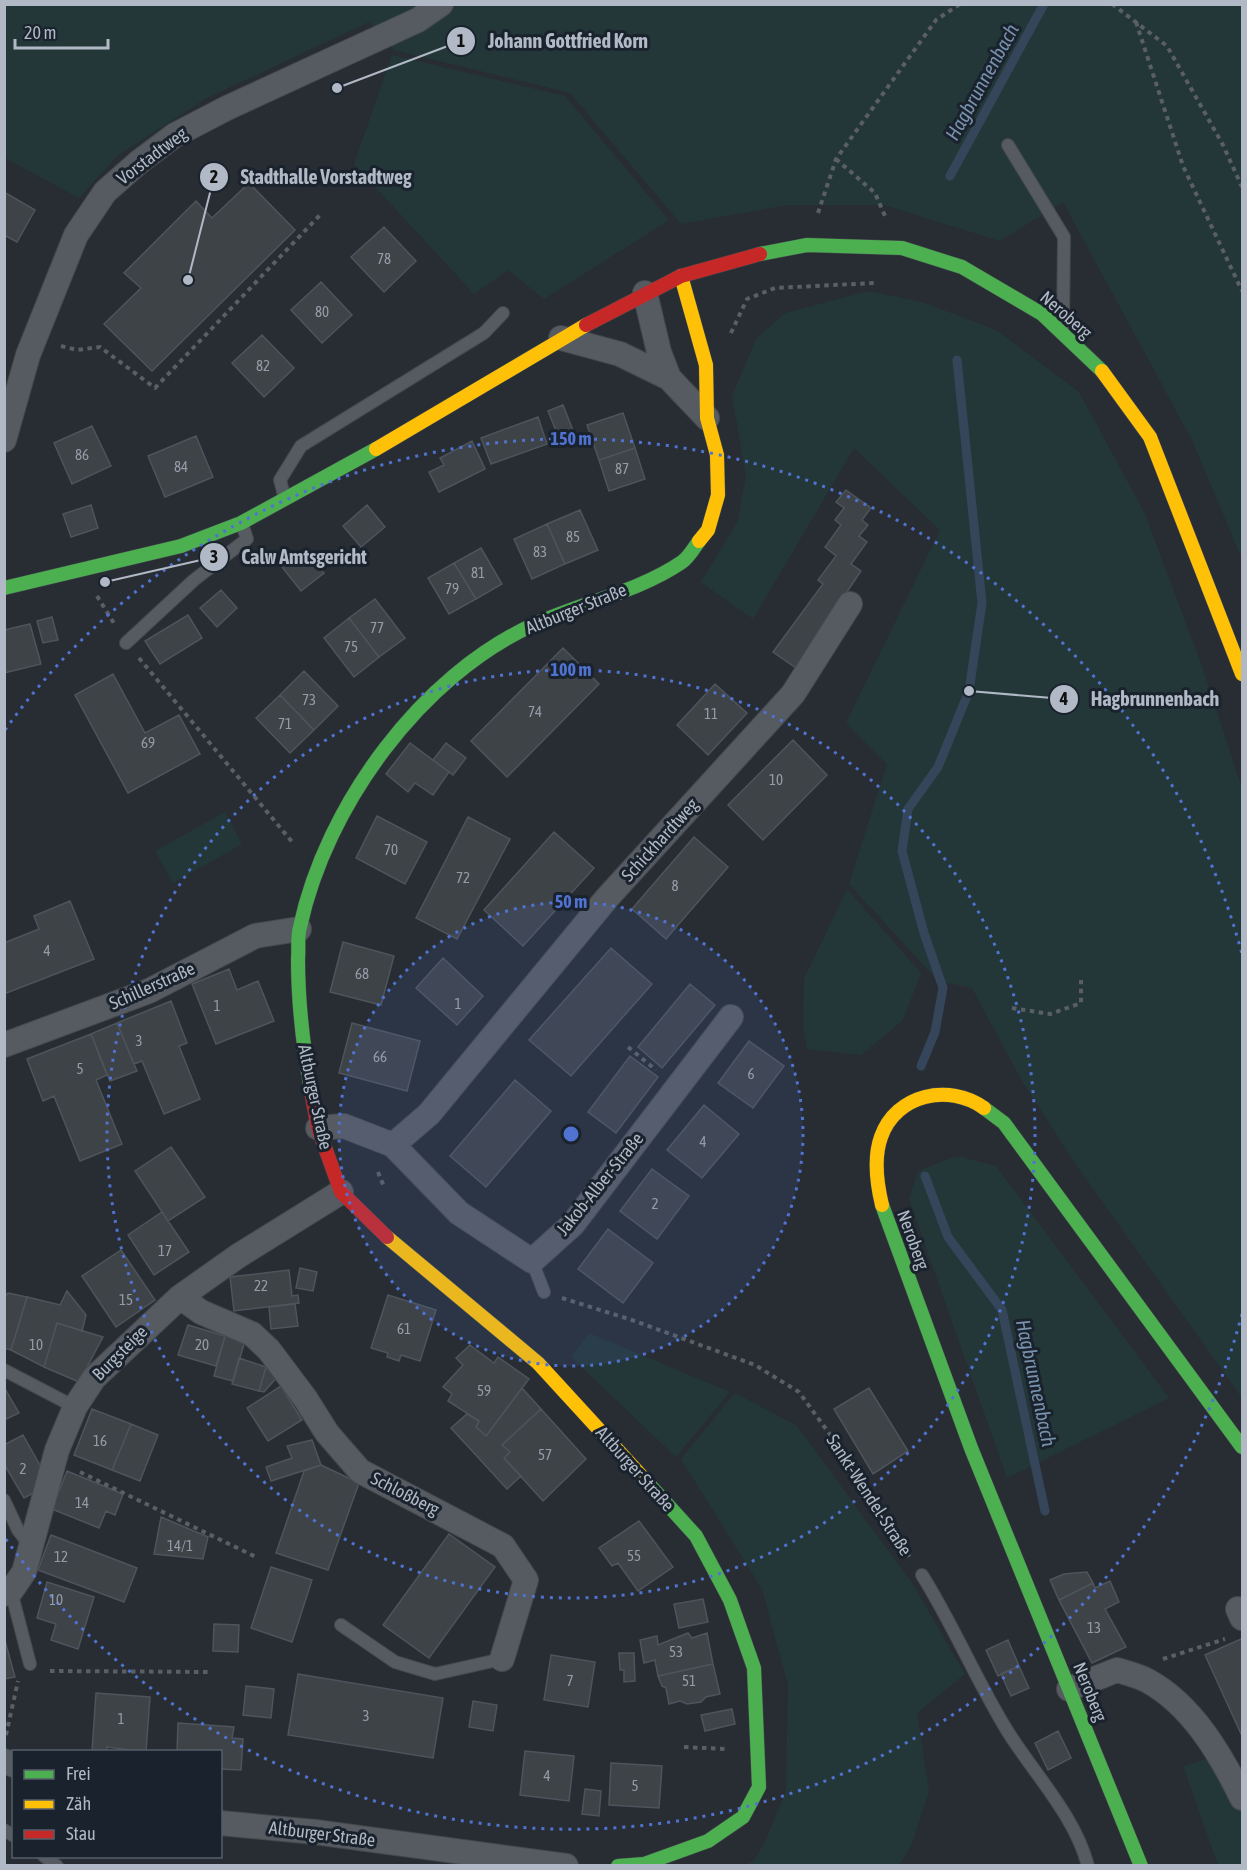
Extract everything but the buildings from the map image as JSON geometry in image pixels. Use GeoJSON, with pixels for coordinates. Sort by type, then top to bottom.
{"type":"FeatureCollection","features":[{"type":"Feature","properties":{"kind":"street","name":"Vorstadtweg"},"geometry":{"type":"LineString","coordinates":[[4,440],[35,339],[76,235],[105,192],[175,135],[227,108],[418,20],[441,4]]}},
{"type":"Feature","properties":{"kind":"street","name":"Neroberg"},"geometry":{"type":"LineString","coordinates":[[681,276],[752,255],[807,245],[902,248],[962,267],[1042,314],[1105,374],[1150,437],[1242,674]]}},
{"type":"Feature","properties":{"kind":"street"},"geometry":{"type":"LineString","coordinates":[[4,588],[88,566],[181,546],[241,523],[346,467],[561,338],[681,276]]}},
{"type":"Feature","properties":{"kind":"street","name":"Altburger Straße"},"geometry":{"type":"LineString","coordinates":[[618,1866],[644,1864],[708,1841],[743,1817],[759,1787],[754,1668],[730,1600],[696,1536],[538,1363],[393,1243],[341,1192],[318,1128],[303,1049],[298,981],[299,929],[312,884],[344,816],[372,765],[421,706],[477,657],[534,624],[642,583],[684,561],[708,530],[718,495],[717,455],[707,418],[706,366],[681,276]]}},
{"type":"Feature","properties":{"kind":"street","name":"Altburger Straße"},"geometry":{"type":"LineString","coordinates":[[645,293],[659,352],[669,378]]}},
{"type":"Feature","properties":{"kind":"street","name":"Altburger Straße"},"geometry":{"type":"LineString","coordinates":[[561,338],[620,354],[669,378],[707,418]]}},
{"type":"Feature","properties":{"kind":"street","name":"Schickhardtweg"},"geometry":{"type":"LineString","coordinates":[[393,1145],[429,1114],[607,898],[793,694],[850,603]]}},
{"type":"Feature","properties":{"kind":"street","name":"Schillerstraße"},"geometry":{"type":"LineString","coordinates":[[4,1045],[149,991],[255,936],[299,929]]}},
{"type":"Feature","properties":{"kind":"street","name":"Jakob-Alber-Straße"},"geometry":{"type":"LineString","coordinates":[[532,1261],[573,1224],[731,1017]]}},
{"type":"Feature","properties":{"kind":"street","name":"Neroberg"},"geometry":{"type":"LineString","coordinates":[[1141,1866],[971,1448],[885,1218],[877,1185],[876,1152],[890,1117],[914,1099],[938,1094],[969,1099],[1004,1123],[1242,1447]]}},
{"type":"Feature","properties":{"kind":"street"},"geometry":{"type":"LineString","coordinates":[[318,1128],[344,1126],[393,1145],[459,1214],[532,1261]]}},
{"type":"Feature","properties":{"kind":"street","name":"Burgsteige"},"geometry":{"type":"LineString","coordinates":[[8,1593],[24,1572],[55,1460],[75,1407],[94,1378],[180,1297],[238,1256],[341,1192]]}},
{"type":"Feature","properties":{"kind":"street","name":"Schloßberg"},"geometry":{"type":"LineString","coordinates":[[180,1297],[201,1312],[252,1334],[269,1350],[305,1398],[327,1433],[360,1471],[503,1546],[526,1580],[502,1659]]}},
{"type":"Feature","properties":{"kind":"street"},"geometry":{"type":"LineString","coordinates":[[1069,1689],[1117,1670],[1147,1680],[1176,1702],[1215,1746],[1242,1798]]}},
{"type":"Feature","properties":{"kind":"street","name":"Altburger Straße"},"geometry":{"type":"LineString","coordinates":[[222,1823],[315,1832],[566,1866]]}},
{"type":"Feature","properties":{"kind":"lane"},"geometry":{"type":"LineString","coordinates":[[1008,145],[1064,237],[1063,335]]}},
{"type":"Feature","properties":{"kind":"lane"},"geometry":{"type":"LineString","coordinates":[[286,501],[280,480],[301,446],[484,333],[503,313]]}},
{"type":"Feature","properties":{"kind":"lane"},"geometry":{"type":"LineString","coordinates":[[126,643],[194,580],[247,539],[241,523]]}},
{"type":"Feature","properties":{"kind":"lane"},"geometry":{"type":"LineString","coordinates":[[532,1261],[544,1292]]}},
{"type":"Feature","properties":{"kind":"lane"},"geometry":{"type":"LineString","coordinates":[[4,1370],[75,1407]]}},
{"type":"Feature","properties":{"kind":"lane"},"geometry":{"type":"LineString","coordinates":[[4,1500],[18,1530],[32,1548]]}},
{"type":"Feature","properties":{"kind":"lane","name":"Sankt-Wendel-Straße"},"geometry":{"type":"LineString","coordinates":[[921,1575],[947,1615],[1007,1731],[1082,1842],[1088,1866]]}},
{"type":"Feature","properties":{"kind":"lane"},"geometry":{"type":"LineString","coordinates":[[8,1593],[30,1664]]}},
{"type":"Feature","properties":{"kind":"lane"},"geometry":{"type":"LineString","coordinates":[[341,1625],[395,1662],[435,1674],[502,1659]]}},
{"type":"Feature","properties":{"kind":"path"},"geometry":{"type":"LineString","coordinates":[[807,245],[836,159],[936,20],[960,4]]}},
{"type":"Feature","properties":{"kind":"path"},"geometry":{"type":"LineString","coordinates":[[1112,4],[1167,46],[1222,145],[1242,187]]}},
{"type":"Feature","properties":{"kind":"path"},"geometry":{"type":"LineString","coordinates":[[1136,22],[1183,166],[1242,291]]}},
{"type":"Feature","properties":{"kind":"path"},"geometry":{"type":"LineString","coordinates":[[731,340],[731,331],[747,299],[775,288],[874,283],[885,213],[875,193],[836,159]]}},
{"type":"Feature","properties":{"kind":"path"},"geometry":{"type":"LineString","coordinates":[[35,339],[77,350],[100,347],[154,388],[320,215]]}},
{"type":"Feature","properties":{"kind":"path"},"geometry":{"type":"LineString","coordinates":[[94,590],[126,643],[293,843],[291,853]]}},
{"type":"Feature","properties":{"kind":"path"},"geometry":{"type":"LineString","coordinates":[[1012,1008],[1050,1014],[1081,1003],[1081,980]]}},
{"type":"Feature","properties":{"kind":"path"},"geometry":{"type":"LineString","coordinates":[[628,1047],[660,1074]]}},
{"type":"Feature","properties":{"kind":"path","name":"Sankt-Wendel-Straße"},"geometry":{"type":"LineString","coordinates":[[544,1292],[632,1320],[755,1365],[799,1392],[842,1451],[921,1575]]}},
{"type":"Feature","properties":{"kind":"path"},"geometry":{"type":"LineString","coordinates":[[55,1460],[256,1557]]}},
{"type":"Feature","properties":{"kind":"path"},"geometry":{"type":"LineString","coordinates":[[1154,1664],[1237,1621]]}},
{"type":"Feature","properties":{"kind":"path"},"geometry":{"type":"LineString","coordinates":[[4,1742],[17,1682],[30,1664],[37,1671],[209,1672]]}},
{"type":"Feature","properties":{"kind":"path"},"geometry":{"type":"LineString","coordinates":[[684,1747],[759,1752]]}},
{"type":"Feature","properties":{"kind":"shaded area"},"geometry":{"type":"Polygon","coordinates":[[[4,5],[1242,5],[1242,559],[1192,440],[1063,202],[1000,241],[884,205],[788,205],[681,224],[570,93],[394,50],[369,22],[205,99],[117,156],[79,198],[5,158],[4,5]]]}},
{"type":"Feature","properties":{"kind":"shaded area"},"geometry":{"type":"Polygon","coordinates":[[[392,55],[565,96],[669,220],[544,299],[508,270],[474,294],[354,164],[392,55]]]}},
{"type":"Feature","properties":{"kind":"shaded area"},"geometry":{"type":"Polygon","coordinates":[[[869,291],[925,303],[996,330],[1079,392],[1144,512],[1202,666],[1242,789],[1242,1398],[1077,1166],[1022,1081],[972,988],[938,981],[849,884],[887,764],[846,723],[940,530],[854,448],[753,619],[701,582],[738,521],[746,476],[732,396],[756,339],[785,313],[869,291]]]}},
{"type":"Feature","properties":{"kind":"shaded area"},"geometry":{"type":"Polygon","coordinates":[[[225,812],[242,844],[173,883],[155,851],[225,812]]]}},
{"type":"Feature","properties":{"kind":"shaded area"},"geometry":{"type":"Polygon","coordinates":[[[847,889],[921,973],[903,1020],[861,1055],[807,1049],[803,1027],[804,979],[847,889]]]}},
{"type":"Feature","properties":{"kind":"shaded area"},"geometry":{"type":"Polygon","coordinates":[[[957,1156],[996,1166],[1169,1398],[1007,1478],[909,1199],[918,1171],[957,1156]]]}},
{"type":"Feature","properties":{"kind":"shaded area"},"geometry":{"type":"Polygon","coordinates":[[[589,1333],[730,1392],[676,1457],[571,1357],[589,1333]]]}},
{"type":"Feature","properties":{"kind":"shaded area"},"geometry":{"type":"Polygon","coordinates":[[[735,1393],[797,1426],[912,1583],[965,1674],[917,1713],[929,1791],[911,1846],[899,1865],[745,1865],[753,1861],[764,1844],[786,1791],[788,1685],[762,1589],[681,1459],[735,1393]]]}},
{"type":"Feature","properties":{"kind":"shaded area"},"geometry":{"type":"Polygon","coordinates":[[[1212,1757],[1225,1775],[1242,1813],[1242,1865],[1218,1865],[1183,1766],[1212,1757]]]}},
{"type":"Feature","properties":{"kind":"waterway","name":"Hagbrunnenbach"},"geometry":{"type":"LineString","coordinates":[[950,176],[1044,4]]}},
{"type":"Feature","properties":{"kind":"waterway","name":"Hagbrunnenbach"},"geometry":{"type":"LineString","coordinates":[[921,1066],[935,1032],[943,988],[924,933],[902,851],[908,809],[938,767],[969,691],[982,603],[957,360]]}},
{"type":"Feature","properties":{"kind":"waterway","name":"Hagbrunnenbach"},"geometry":{"type":"LineString","coordinates":[[925,1176],[948,1237],[1002,1310],[1045,1511]]}},
{"type":"Feature","properties":{"kind":"traffic: fast"},"geometry":{"type":"LineString","coordinates":[[760,254],[807,245],[902,248],[962,267],[1042,314],[1102,371]]}},
{"type":"Feature","properties":{"kind":"traffic: fast"},"geometry":{"type":"LineString","coordinates":[[4,588],[181,546],[241,523],[376,449]]}},
{"type":"Feature","properties":{"kind":"traffic: fast"},"geometry":{"type":"LineString","coordinates":[[311,1090],[300,1008],[299,931],[313,881],[332,836],[356,791],[384,749],[417,710],[454,676],[493,647],[535,624],[629,589],[665,572],[685,560],[699,541]]}},
{"type":"Feature","properties":{"kind":"traffic: fast"},"geometry":{"type":"LineString","coordinates":[[984,1108],[1004,1123],[1242,1447]]}},
{"type":"Feature","properties":{"kind":"traffic: fast"},"geometry":{"type":"LineString","coordinates":[[882,1205],[971,1448],[1141,1866]]}},
{"type":"Feature","properties":{"kind":"traffic: fast"},"geometry":{"type":"LineString","coordinates":[[618,1866],[644,1864],[708,1841],[743,1817],[759,1787],[754,1668],[730,1600],[696,1536],[647,1482]]}},
{"type":"Feature","properties":{"kind":"traffic: slow"},"geometry":{"type":"LineString","coordinates":[[681,276],[706,365],[707,418],[717,455],[718,495],[708,530],[699,541]]}},
{"type":"Feature","properties":{"kind":"traffic: slow"},"geometry":{"type":"LineString","coordinates":[[376,449],[586,325]]}},
{"type":"Feature","properties":{"kind":"traffic: slow"},"geometry":{"type":"LineString","coordinates":[[1102,371],[1150,437],[1242,674]]}},
{"type":"Feature","properties":{"kind":"traffic: slow"},"geometry":{"type":"LineString","coordinates":[[882,1205],[877,1154],[888,1122],[898,1111],[911,1102],[940,1095],[970,1100],[984,1108]]}},
{"type":"Feature","properties":{"kind":"traffic: slow"},"geometry":{"type":"LineString","coordinates":[[387,1237],[538,1363],[647,1482]]}},
{"type":"Feature","properties":{"kind":"traffic: jam"},"geometry":{"type":"LineString","coordinates":[[586,325],[681,276],[760,254]]}},
{"type":"Feature","properties":{"kind":"traffic: jam"},"geometry":{"type":"LineString","coordinates":[[311,1090],[318,1128],[341,1192],[387,1237]]}},
{"type":"Feature","properties":{"kind":"place","name":"Johann Gottfried Korn"},"geometry":{"type":"Point","coordinates":[337,88]}},
{"type":"Feature","properties":{"kind":"place","name":"Stadthalle Vorstadtweg"},"geometry":{"type":"Point","coordinates":[188,280]}},
{"type":"Feature","properties":{"kind":"place","name":"Calw Amtsgericht"},"geometry":{"type":"Point","coordinates":[105,582]}},
{"type":"Feature","properties":{"kind":"place","name":"Hagbrunnenbach"},"geometry":{"type":"Point","coordinates":[969,691]}}]}
